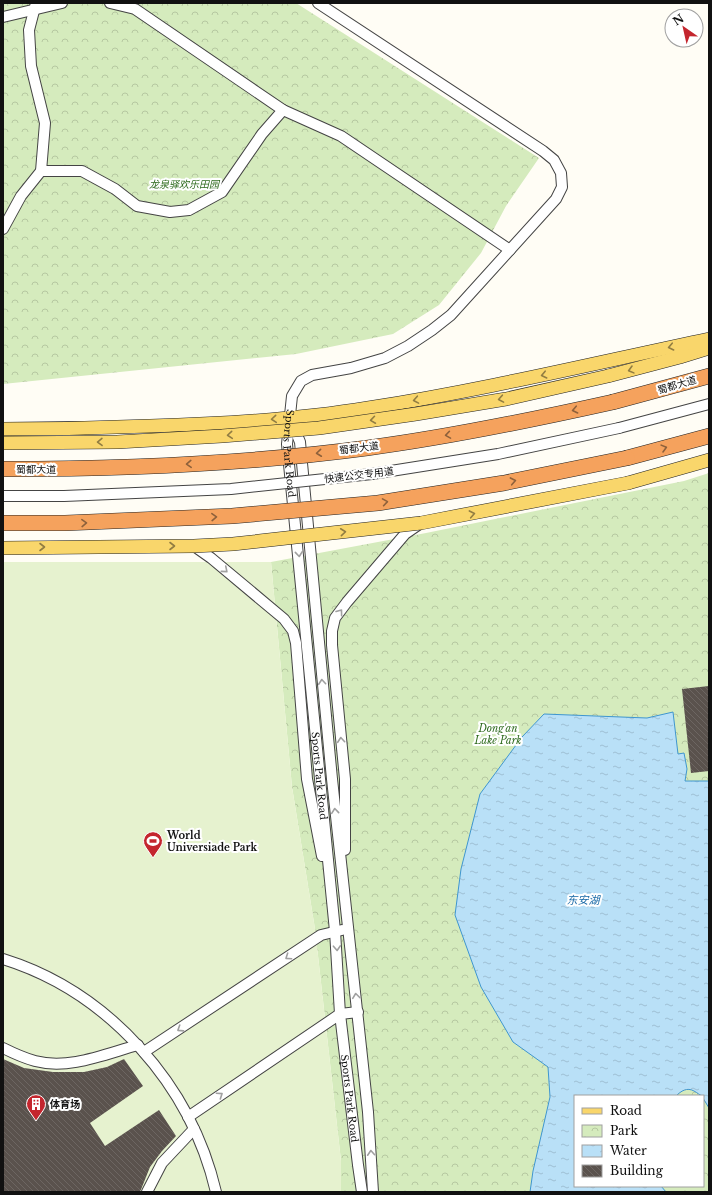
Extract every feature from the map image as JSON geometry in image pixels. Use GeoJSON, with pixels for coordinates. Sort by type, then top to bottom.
{"type":"FeatureCollection","features":[{"type":"Feature","properties":{"kind":"highway","name":"蜀都大道"},"geometry":{"type":"LineString","coordinates":[[3,469],[67,469],[230,462],[367,448],[494,428],[613,402],[709,376]]}},
{"type":"Feature","properties":{"kind":"highway"},"geometry":{"type":"LineString","coordinates":[[3,523],[65,523],[232,516],[378,503],[504,482],[626,458],[709,436]]}},
{"type":"Feature","properties":{"kind":"main road"},"geometry":{"type":"LineString","coordinates":[[3,429],[57,429],[225,424],[290,418],[367,408],[485,388],[709,339]]}},
{"type":"Feature","properties":{"kind":"main road"},"geometry":{"type":"LineString","coordinates":[[3,443],[117,442],[222,436],[319,428],[506,399],[608,376],[709,348]]}},
{"type":"Feature","properties":{"kind":"main road"},"geometry":{"type":"LineString","coordinates":[[3,548],[194,546],[233,544],[422,523],[628,483],[709,460]]}},
{"type":"Feature","properties":{"kind":"street"},"geometry":{"type":"LineString","coordinates":[[3,17],[35,6],[62,3]]}},
{"type":"Feature","properties":{"kind":"street"},"geometry":{"type":"LineString","coordinates":[[110,3],[135,9],[283,110],[341,136],[510,250]]}},
{"type":"Feature","properties":{"kind":"street"},"geometry":{"type":"LineString","coordinates":[[290,418],[292,396],[301,381],[312,375],[351,368],[385,358],[408,346],[451,315],[556,199],[562,187],[561,173],[554,160],[543,151],[318,3]]}},
{"type":"Feature","properties":{"kind":"street"},"geometry":{"type":"LineString","coordinates":[[3,229],[21,196],[41,172],[45,123],[31,66],[29,30],[35,6]]}},
{"type":"Feature","properties":{"kind":"street"},"geometry":{"type":"LineString","coordinates":[[41,172],[82,171],[115,190],[137,206],[170,212],[189,210],[222,192],[262,134],[283,110]]}},
{"type":"Feature","properties":{"kind":"street","name":"快速公交专用道"},"geometry":{"type":"LineString","coordinates":[[3,496],[64,496],[231,489],[364,475],[498,454],[619,428],[709,404]]}},
{"type":"Feature","properties":{"kind":"street","name":"Sports Park Road"},"geometry":{"type":"LineString","coordinates":[[290,418],[300,442],[331,771],[368,1112],[374,1192]]}},
{"type":"Feature","properties":{"kind":"street","name":"Sports Park Road"},"geometry":{"type":"LineString","coordinates":[[290,418],[288,444],[336,931],[340,1014],[362,1192]]}},
{"type":"Feature","properties":{"kind":"street"},"geometry":{"type":"LineString","coordinates":[[345,908],[344,779],[332,631],[335,618],[348,602],[406,534],[422,523]]}},
{"type":"Feature","properties":{"kind":"street"},"geometry":{"type":"LineString","coordinates":[[194,546],[211,558],[284,619],[293,631],[296,643],[308,779],[333,910]]}},
{"type":"Feature","properties":{"kind":"street"},"geometry":{"type":"LineString","coordinates":[[3,1048],[35,1061],[56,1064],[82,1061],[141,1049],[321,935],[348,929]]}},
{"type":"Feature","properties":{"kind":"street"},"geometry":{"type":"LineString","coordinates":[[3,959],[49,978],[81,997],[111,1019],[141,1049],[162,1074],[182,1105],[199,1139],[212,1174],[216,1192]]}},
{"type":"Feature","properties":{"kind":"street"},"geometry":{"type":"LineString","coordinates":[[188,1117],[340,1014],[358,1012]]}},
{"type":"Feature","properties":{"kind":"street"},"geometry":{"type":"LineString","coordinates":[[147,1192],[162,1163],[194,1130]]}},
{"type":"Feature","properties":{"kind":"green space","name":"龙泉驿欢乐田园"},"geometry":{"type":"Polygon","coordinates":[[[3,3],[296,3],[539,158],[506,206],[481,253],[439,305],[393,334],[296,354],[3,384],[3,3]]]}},
{"type":"Feature","properties":{"kind":"green space","name":"Dong'an Lake Park"},"geometry":{"type":"Polygon","coordinates":[[[709,473],[709,1192],[341,1192],[341,1161],[315,929],[292,787],[271,562],[426,533],[684,481],[709,473]]]}},
{"type":"Feature","properties":{"kind":"green space","name":"World Universiade Park"},"geometry":{"type":"Polygon","coordinates":[[[3,562],[271,562],[292,787],[315,929],[341,1161],[341,1192],[3,1192],[3,562]]]}},
{"type":"Feature","properties":{"kind":"water","name":"东安湖"},"geometry":{"type":"Polygon","coordinates":[[[673,712],[678,754],[684,753],[687,769],[685,781],[709,781],[709,1108],[704,1100],[704,1095],[700,1095],[689,1089],[682,1091],[677,1095],[574,1095],[574,1187],[662,1187],[666,1192],[530,1192],[533,1171],[550,1097],[548,1067],[513,1042],[481,987],[455,915],[461,869],[480,794],[522,737],[544,714],[647,718],[673,712]]]}},
{"type":"Feature","properties":{"kind":"building"},"geometry":{"type":"Polygon","coordinates":[[[709,686],[709,771],[691,773],[682,689],[709,686]]]}},
{"type":"Feature","properties":{"kind":"building"},"geometry":{"type":"Polygon","coordinates":[[[3,1059],[24,1068],[53,1072],[84,1072],[107,1067],[124,1059],[143,1086],[90,1123],[105,1146],[159,1110],[176,1136],[150,1167],[140,1192],[3,1192],[3,1059]]]}},
{"type":"Feature","properties":{"kind":"place","name":"World Universiade Park"},"geometry":{"type":"Point","coordinates":[153,858]}},
{"type":"Feature","properties":{"kind":"place","name":"体育场"},"geometry":{"type":"Point","coordinates":[36,1121]}}]}
